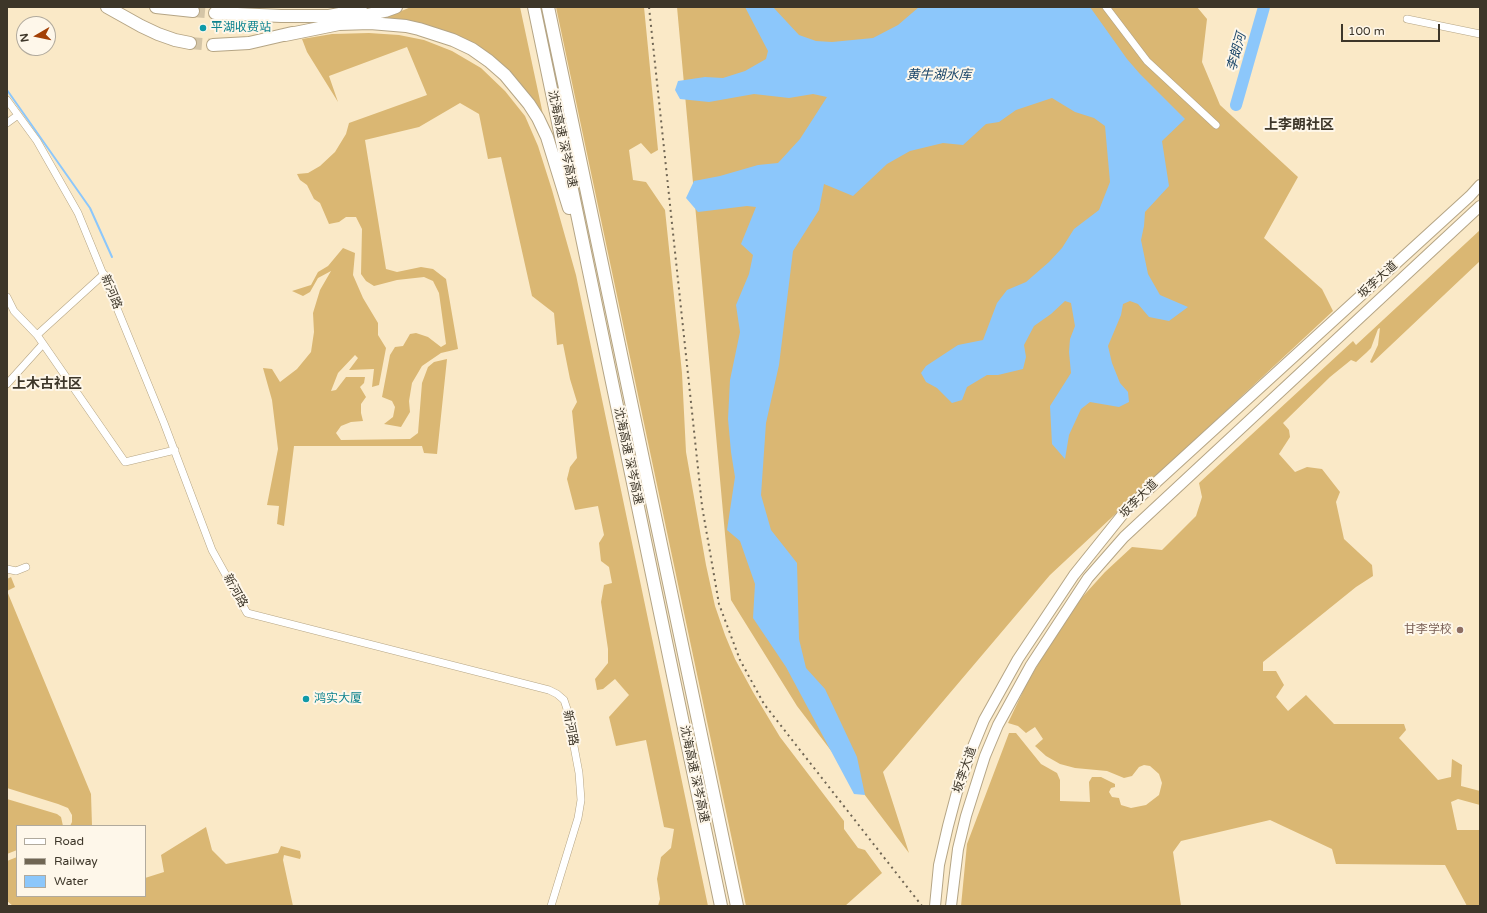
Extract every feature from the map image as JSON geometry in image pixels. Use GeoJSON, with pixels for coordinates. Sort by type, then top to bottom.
{"type":"FeatureCollection","features":[{"type":"Feature","properties":{"kind":"highway"},"geometry":{"type":"LineString","coordinates":[[107,7],[141,26],[175,40],[190,43]]}},
{"type":"Feature","properties":{"kind":"highway"},"geometry":{"type":"LineString","coordinates":[[114,7],[141,26]]}},
{"type":"Feature","properties":{"kind":"highway"},"geometry":{"type":"LineString","coordinates":[[156,7],[193,11]]}},
{"type":"Feature","properties":{"kind":"highway"},"geometry":{"type":"LineString","coordinates":[[281,16],[328,12],[346,7]]}},
{"type":"Feature","properties":{"kind":"highway"},"geometry":{"type":"LineString","coordinates":[[216,13],[281,16],[329,16],[376,7]]}},
{"type":"Feature","properties":{"kind":"highway"},"geometry":{"type":"LineString","coordinates":[[213,45],[249,43],[386,11],[396,7]]}},
{"type":"Feature","properties":{"kind":"highway","name":"沈海高速 深岑高速"},"geometry":{"type":"LineString","coordinates":[[534,7],[722,906]]}},
{"type":"Feature","properties":{"kind":"highway","name":"沈海高速 深岑高速"},"geometry":{"type":"LineString","coordinates":[[548,8],[737,906]]}},
{"type":"Feature","properties":{"kind":"highway"},"geometry":{"type":"LineString","coordinates":[[285,35],[346,24],[370,23],[406,26],[437,34],[472,49],[505,75],[529,104],[547,137],[569,206],[608,360]]}},
{"type":"Feature","properties":{"kind":"main road","name":"坂李大道"},"geometry":{"type":"LineString","coordinates":[[935,906],[939,865],[957,792],[984,720],[1018,659],[1074,575],[1127,509],[1470,196],[1480,184]]}},
{"type":"Feature","properties":{"kind":"main road","name":"坂李大道"},"geometry":{"type":"LineString","coordinates":[[951,906],[958,849],[972,794],[985,756],[998,725],[1031,665],[1088,578],[1124,537],[1480,206]]}},
{"type":"Feature","properties":{"kind":"street"},"geometry":{"type":"LineString","coordinates":[[1106,7],[1147,61],[1216,125]]}},
{"type":"Feature","properties":{"kind":"street"},"geometry":{"type":"LineString","coordinates":[[1406,19],[1480,34]]}},
{"type":"Feature","properties":{"kind":"street","name":"新河路"},"geometry":{"type":"LineString","coordinates":[[7,100],[37,141],[78,212],[174,450],[212,550],[247,613],[549,690],[561,697],[567,710],[581,782],[581,800],[578,818],[551,906]]}},
{"type":"Feature","properties":{"kind":"street"},"geometry":{"type":"LineString","coordinates":[[7,123],[18,115]]}},
{"type":"Feature","properties":{"kind":"street"},"geometry":{"type":"LineString","coordinates":[[37,335],[104,274]]}},
{"type":"Feature","properties":{"kind":"street"},"geometry":{"type":"LineString","coordinates":[[7,297],[14,311],[37,335],[125,462],[174,450]]}},
{"type":"Feature","properties":{"kind":"street"},"geometry":{"type":"LineString","coordinates":[[7,384],[43,344]]}},
{"type":"Feature","properties":{"kind":"street"},"geometry":{"type":"LineString","coordinates":[[7,569],[16,571],[26,567]]}},
{"type":"Feature","properties":{"kind":"shaded area"},"geometry":{"type":"Polygon","coordinates":[[[411,7],[520,7],[545,124],[479,51],[382,19],[411,7]]]}},
{"type":"Feature","properties":{"kind":"shaded area"},"geometry":{"type":"Polygon","coordinates":[[[556,7],[644,7],[658,150],[651,154],[641,143],[629,150],[633,180],[646,182],[665,210],[682,373],[686,452],[706,565],[715,606],[735,659],[780,737],[844,821],[844,829],[858,848],[865,850],[882,873],[845,906],[746,906],[556,7]]]}},
{"type":"Feature","properties":{"kind":"shaded area"},"geometry":{"type":"Polygon","coordinates":[[[677,7],[1197,7],[1207,19],[1202,62],[1220,105],[1298,177],[1264,238],[1322,289],[1333,311],[1050,575],[883,772],[909,853],[797,706],[731,600],[677,7]]]}},
{"type":"Feature","properties":{"kind":"shaded area"},"geometry":{"type":"Polygon","coordinates":[[[369,33],[399,35],[424,40],[452,51],[481,68],[505,91],[525,116],[538,146],[576,275],[708,906],[658,906],[660,899],[657,879],[661,857],[671,848],[674,829],[664,827],[646,740],[616,746],[609,717],[629,695],[615,679],[603,689],[597,690],[595,679],[608,663],[608,649],[601,602],[604,585],[612,583],[609,567],[601,561],[599,543],[604,535],[598,506],[575,510],[567,479],[570,467],[577,458],[572,411],[577,402],[570,379],[563,344],[557,345],[554,313],[532,296],[501,157],[488,159],[479,114],[460,103],[419,127],[365,140],[386,269],[397,272],[421,267],[433,269],[446,279],[458,349],[441,353],[422,366],[412,383],[409,401],[410,412],[401,427],[384,424],[393,417],[395,407],[392,401],[382,397],[390,355],[395,347],[403,346],[410,334],[416,333],[428,337],[441,347],[446,344],[439,293],[433,281],[424,277],[397,280],[374,286],[366,281],[361,274],[362,229],[356,217],[346,217],[339,222],[329,224],[320,203],[314,199],[307,185],[300,180],[297,174],[308,173],[320,166],[335,152],[346,134],[349,123],[427,95],[407,47],[329,76],[338,102],[307,52],[302,39],[332,34],[369,33]]]}},
{"type":"Feature","properties":{"kind":"shaded area"},"geometry":{"type":"Polygon","coordinates":[[[1480,230],[1480,261],[1372,363],[1370,362],[1378,345],[1380,328],[1378,329],[1371,348],[1366,353],[1356,362],[1351,360],[1330,377],[1283,423],[1289,430],[1290,437],[1279,454],[1295,472],[1307,467],[1322,469],[1340,492],[1336,502],[1344,539],[1372,565],[1373,576],[1356,587],[1263,662],[1263,671],[1276,671],[1284,685],[1276,697],[1288,711],[1306,695],[1334,724],[1404,724],[1406,730],[1399,738],[1438,780],[1451,777],[1452,759],[1462,765],[1461,786],[1480,791],[1480,805],[1458,799],[1451,802],[1457,830],[1480,830],[1480,906],[1467,906],[1445,865],[1336,864],[1332,849],[1270,820],[1181,841],[1173,852],[1181,906],[961,906],[967,844],[1009,733],[1016,733],[1041,764],[1057,773],[1060,780],[1060,801],[1090,802],[1089,782],[1092,777],[1101,777],[1115,784],[1115,787],[1111,788],[1109,792],[1112,797],[1119,798],[1121,805],[1131,808],[1146,805],[1159,795],[1162,783],[1159,774],[1150,766],[1144,765],[1139,767],[1132,776],[1124,778],[1107,771],[1075,768],[1060,764],[1046,756],[1035,746],[1043,739],[1035,727],[1026,733],[1018,726],[1008,723],[1026,685],[1076,604],[1105,572],[1132,547],[1162,550],[1196,516],[1202,497],[1199,483],[1353,341],[1356,345],[1480,230]]]}},
{"type":"Feature","properties":{"kind":"shaded area"},"geometry":{"type":"Polygon","coordinates":[[[343,248],[355,253],[353,275],[363,298],[378,323],[378,335],[386,348],[379,385],[372,387],[374,369],[349,370],[358,358],[355,355],[338,373],[331,391],[336,390],[346,377],[365,377],[364,383],[360,387],[366,397],[361,404],[363,421],[351,422],[341,426],[336,433],[341,440],[410,439],[418,433],[422,383],[428,367],[434,362],[447,359],[437,454],[424,453],[422,446],[294,446],[284,526],[277,524],[279,506],[267,505],[278,449],[272,400],[263,368],[272,369],[280,382],[297,369],[311,352],[314,332],[313,313],[320,290],[331,271],[318,278],[310,292],[303,296],[292,291],[311,285],[318,272],[328,266],[343,248]]]}},
{"type":"Feature","properties":{"kind":"shaded area"},"geometry":{"type":"Polygon","coordinates":[[[11,577],[15,587],[7,591],[7,579],[11,577]]]}},
{"type":"Feature","properties":{"kind":"shaded area"},"geometry":{"type":"Polygon","coordinates":[[[7,591],[91,794],[92,825],[70,825],[72,815],[68,808],[7,788],[7,591]]]}},
{"type":"Feature","properties":{"kind":"shaded area"},"geometry":{"type":"Polygon","coordinates":[[[7,799],[57,814],[61,817],[63,825],[16,825],[16,850],[7,854],[7,799]]]}},
{"type":"Feature","properties":{"kind":"shaded area"},"geometry":{"type":"Polygon","coordinates":[[[206,827],[212,850],[226,864],[278,853],[281,846],[300,851],[300,859],[284,855],[283,860],[293,906],[13,906],[7,901],[7,861],[16,857],[16,897],[146,897],[146,878],[164,872],[161,855],[206,827]]]}},
{"type":"Feature","properties":{"kind":"water","name":"黄牛湖水库"},"geometry":{"type":"Polygon","coordinates":[[[745,7],[773,7],[799,35],[816,41],[832,42],[873,38],[898,25],[919,7],[1090,7],[1127,59],[1185,119],[1162,141],[1169,186],[1145,212],[1141,240],[1148,274],[1160,295],[1188,307],[1169,321],[1149,317],[1138,304],[1130,301],[1123,304],[1121,315],[1108,346],[1112,363],[1120,383],[1128,392],[1129,402],[1119,407],[1090,402],[1081,409],[1069,435],[1065,459],[1052,444],[1050,406],[1071,373],[1069,352],[1070,339],[1075,326],[1071,303],[1065,301],[1051,314],[1034,326],[1024,345],[1026,357],[1023,369],[998,375],[987,375],[967,387],[962,400],[952,403],[937,388],[926,382],[921,373],[926,366],[958,345],[983,340],[997,303],[1007,290],[1026,282],[1049,262],[1062,248],[1074,229],[1099,210],[1110,182],[1105,126],[1094,118],[1075,112],[1052,98],[1016,110],[999,122],[986,124],[963,145],[943,143],[910,151],[887,164],[853,196],[824,184],[819,210],[793,251],[779,365],[766,423],[761,495],[771,530],[797,563],[799,639],[806,668],[825,689],[857,757],[865,795],[854,794],[786,667],[753,618],[755,584],[740,541],[727,530],[735,477],[728,419],[730,380],[740,332],[736,305],[749,274],[753,255],[741,244],[756,207],[747,206],[698,212],[686,198],[694,181],[720,176],[758,165],[778,163],[800,139],[827,97],[813,94],[789,98],[754,94],[709,102],[680,99],[675,90],[678,81],[705,77],[723,78],[745,71],[766,59],[768,51],[745,7]]]}},
{"type":"Feature","properties":{"kind":"waterway","name":"李朗河"},"geometry":{"type":"LineString","coordinates":[[1236,105],[1264,7]]}},
{"type":"Feature","properties":{"kind":"waterway"},"geometry":{"type":"LineString","coordinates":[[7,90],[90,208],[112,257]]}},
{"type":"Feature","properties":{"kind":"tunnel"},"geometry":{"type":"LineString","coordinates":[[193,11],[215,13]]}},
{"type":"Feature","properties":{"kind":"tunnel"},"geometry":{"type":"LineString","coordinates":[[190,43],[213,45]]}},
{"type":"Feature","properties":{"kind":"railway"},"geometry":{"type":"LineString","coordinates":[[649,7],[702,506],[719,604],[740,660],[764,704],[922,906]]}},
{"type":"Feature","properties":{"kind":"place","name":"平湖收费站"},"geometry":{"type":"Point","coordinates":[203,28]}},
{"type":"Feature","properties":{"kind":"place","name":"甘李学校"},"geometry":{"type":"Point","coordinates":[1460,630]}},
{"type":"Feature","properties":{"kind":"place","name":"鸿实大厦"},"geometry":{"type":"Point","coordinates":[306,699]}},
{"type":"Feature","properties":{"kind":"district","name":"上李朗社区"},"geometry":{"type":"Point","coordinates":[1299,125]}},
{"type":"Feature","properties":{"kind":"district","name":"上木古社区"},"geometry":{"type":"Point","coordinates":[47,384]}}]}
